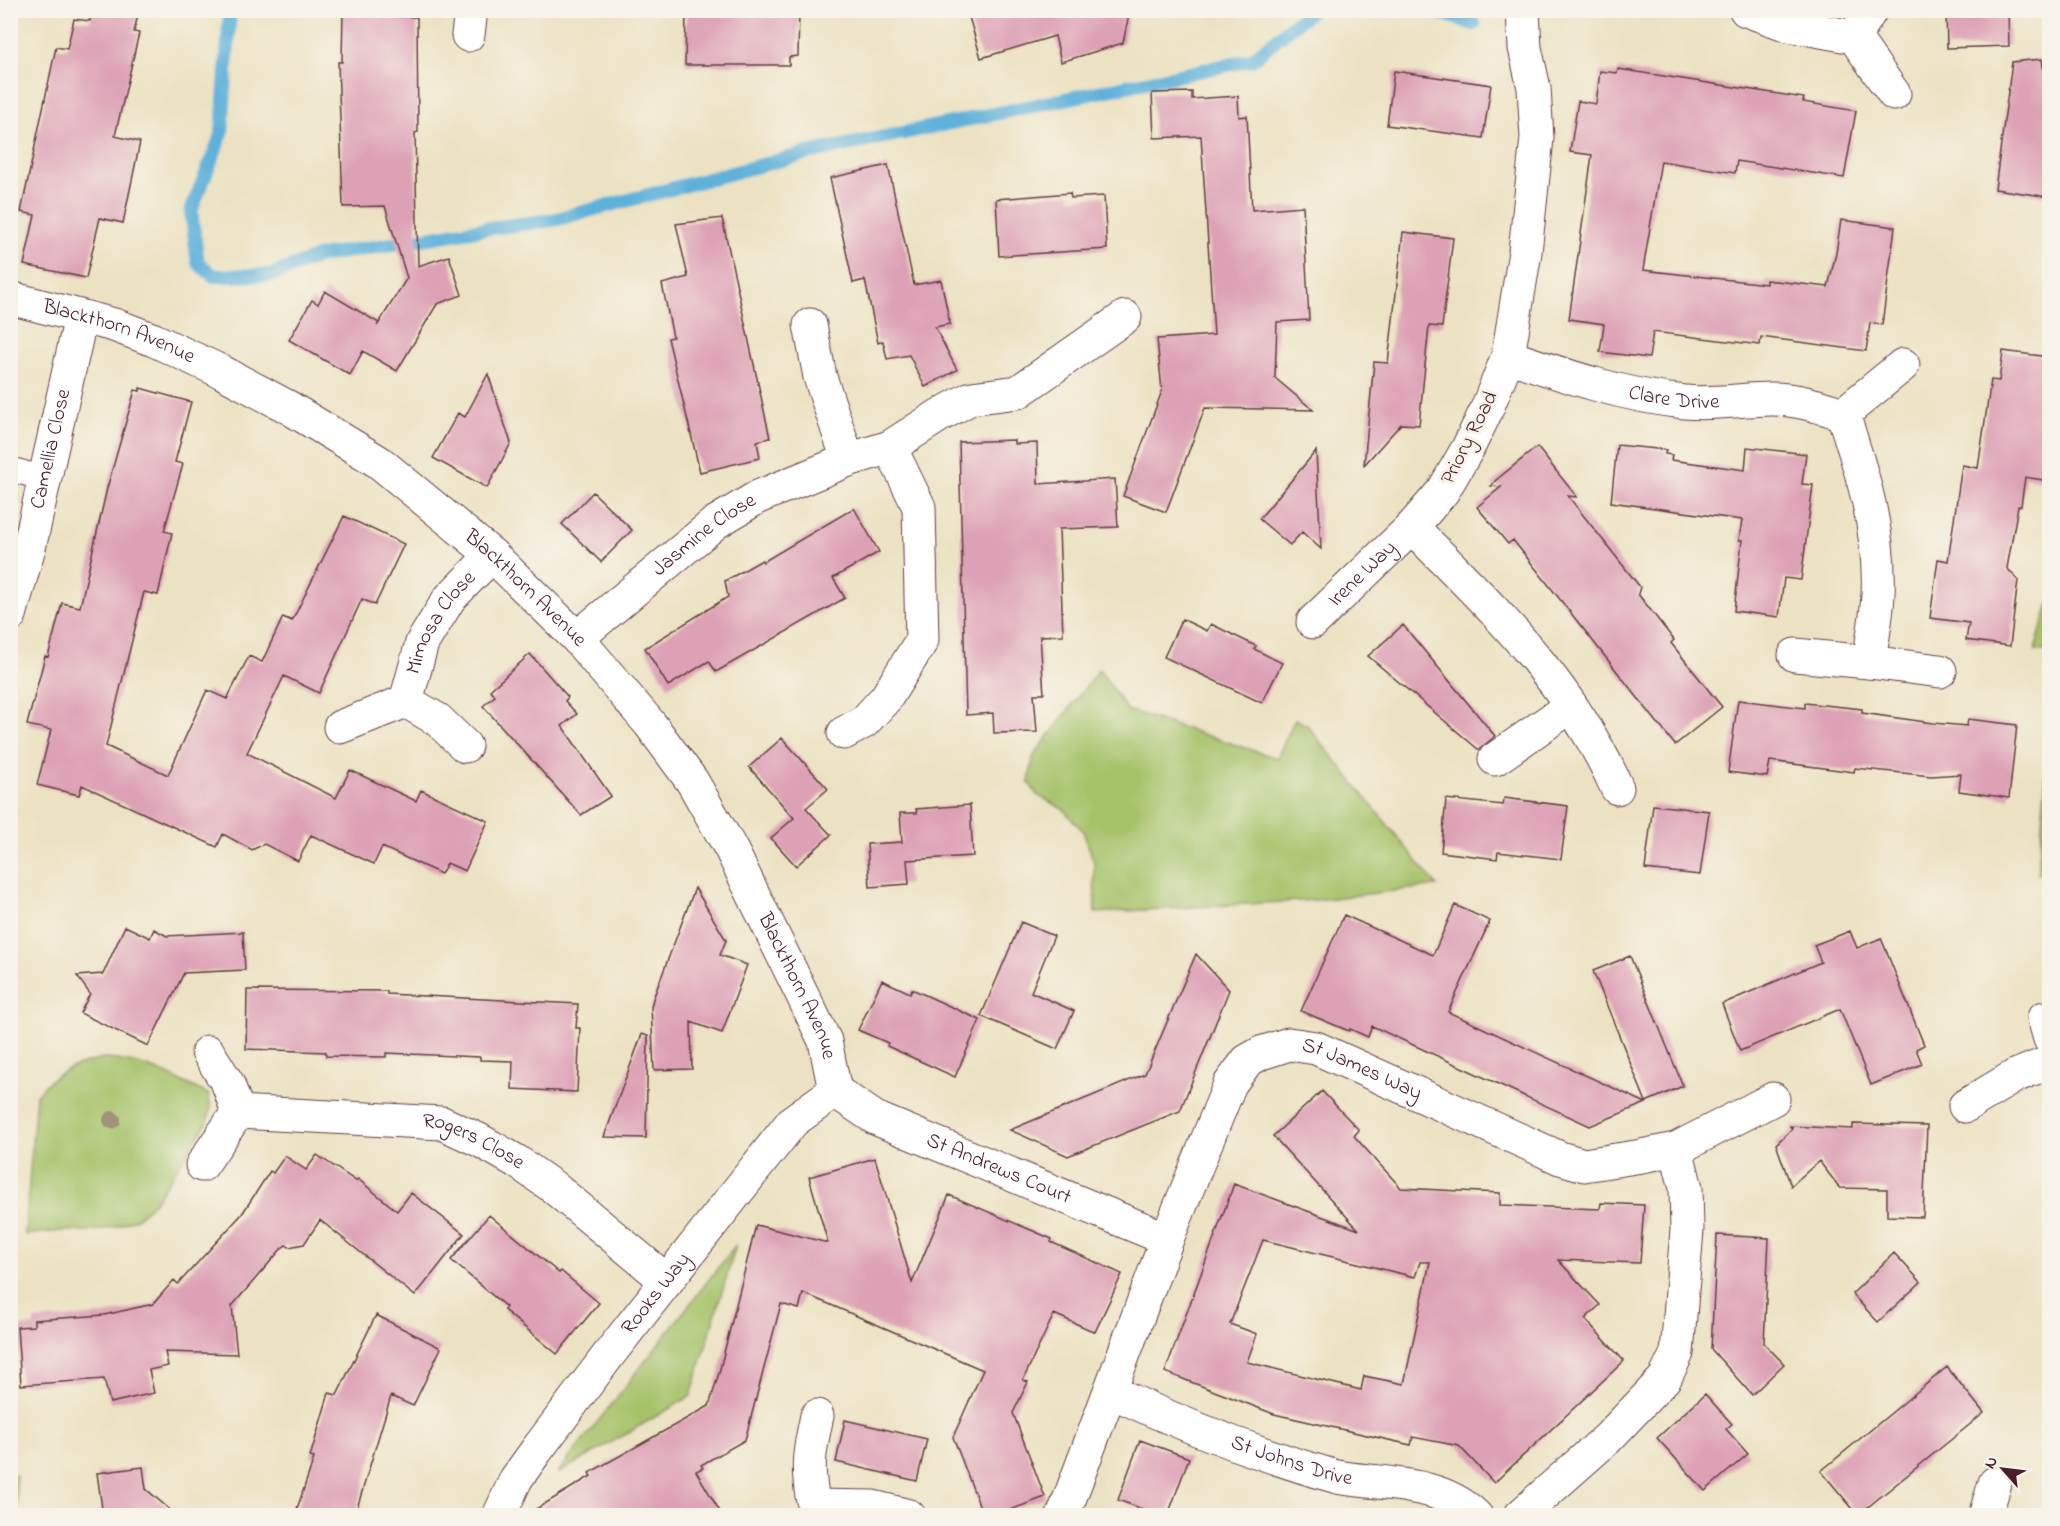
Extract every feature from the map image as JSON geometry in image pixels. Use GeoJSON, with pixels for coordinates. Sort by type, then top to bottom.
{"type":"FeatureCollection","features":[{"type":"Feature","properties":{"kind":"street"},"geometry":{"type":"LineString","coordinates":[[1746,10],[1788,25],[1862,24],[1894,94]]}},
{"type":"Feature","properties":{"kind":"street","name":"Priory Road"},"geometry":{"type":"LineString","coordinates":[[1412,527],[1443,491],[1468,448],[1508,356],[1525,252],[1537,138],[1534,88],[1525,48],[1523,11]]}},
{"type":"Feature","properties":{"kind":"street","name":"Blackthorn Avenue"},"geometry":{"type":"LineString","coordinates":[[10,298],[114,325],[222,372],[338,435],[379,462],[492,555],[577,638],[650,724],[692,781],[725,839],[825,1041],[835,1091]]}},
{"type":"Feature","properties":{"kind":"street","name":"Camellia Close"},"geometry":{"type":"LineString","coordinates":[[10,615],[30,544],[81,317]]}},
{"type":"Feature","properties":{"kind":"street","name":"Jasmine Close"},"geometry":{"type":"LineString","coordinates":[[577,638],[716,523],[758,497],[848,460],[890,447],[971,398],[1018,392],[1125,317]]}},
{"type":"Feature","properties":{"kind":"street"},"geometry":{"type":"LineString","coordinates":[[810,325],[820,377],[848,460]]}},
{"type":"Feature","properties":{"kind":"street","name":"Clare Drive"},"geometry":{"type":"LineString","coordinates":[[1508,356],[1606,388],[1646,397],[1689,402],[1784,400],[1806,402],[1843,414]]}},
{"type":"Feature","properties":{"kind":"street"},"geometry":{"type":"LineString","coordinates":[[1869,662],[1878,594],[1877,552],[1863,473],[1843,414],[1903,365]]}},
{"type":"Feature","properties":{"kind":"street"},"geometry":{"type":"LineString","coordinates":[[844,733],[864,722],[886,698],[922,640],[919,507],[890,447]]}},
{"type":"Feature","properties":{"kind":"street"},"geometry":{"type":"LineString","coordinates":[[1412,527],[1509,625],[1545,668],[1603,756],[1617,788]]}},
{"type":"Feature","properties":{"kind":"street","name":"Irene Way"},"geometry":{"type":"LineString","coordinates":[[1314,622],[1412,527]]}},
{"type":"Feature","properties":{"kind":"street","name":"Mimosa Close"},"geometry":{"type":"LineString","coordinates":[[406,701],[422,643],[449,599],[492,555]]}},
{"type":"Feature","properties":{"kind":"street"},"geometry":{"type":"LineString","coordinates":[[1795,655],[1940,671]]}},
{"type":"Feature","properties":{"kind":"street","name":"Mimosa Close"},"geometry":{"type":"LineString","coordinates":[[340,727],[406,701]]}},
{"type":"Feature","properties":{"kind":"street","name":"Mimosa Close"},"geometry":{"type":"LineString","coordinates":[[406,701],[438,720],[465,746]]}},
{"type":"Feature","properties":{"kind":"street"},"geometry":{"type":"LineString","coordinates":[[1495,759],[1571,706]]}},
{"type":"Feature","properties":{"kind":"street","name":"St James Way"},"geometry":{"type":"LineString","coordinates":[[1063,1515],[1167,1239],[1230,1084],[1247,1061],[1261,1053],[1289,1044],[1316,1048],[1560,1158],[1584,1165],[1676,1149],[1773,1099]]}},
{"type":"Feature","properties":{"kind":"street"},"geometry":{"type":"LineString","coordinates":[[202,1165],[238,1113],[228,1084],[208,1052]]}},
{"type":"Feature","properties":{"kind":"street"},"geometry":{"type":"LineString","coordinates":[[1965,1106],[2014,1076],[2049,1062]]}},
{"type":"Feature","properties":{"kind":"street","name":"St Andrews Court"},"geometry":{"type":"LineString","coordinates":[[835,1091],[875,1118],[1167,1239]]}},
{"type":"Feature","properties":{"kind":"street","name":"Rooks Way"},"geometry":{"type":"LineString","coordinates":[[499,1515],[522,1470],[610,1353],[793,1121],[835,1091]]}},
{"type":"Feature","properties":{"kind":"street","name":"Rogers Close"},"geometry":{"type":"LineString","coordinates":[[238,1113],[442,1123],[489,1145],[552,1186],[667,1281]]}},
{"type":"Feature","properties":{"kind":"street"},"geometry":{"type":"LineString","coordinates":[[1520,1515],[1608,1438],[1665,1378],[1677,1353],[1687,1230],[1686,1188],[1676,1149]]}},
{"type":"Feature","properties":{"kind":"street","name":"St Johns Drive"},"geometry":{"type":"LineString","coordinates":[[1110,1391],[1174,1419],[1290,1462],[1341,1478],[1434,1491],[1466,1506],[1476,1515]]}},
{"type":"Feature","properties":{"kind":"street"},"geometry":{"type":"LineString","coordinates":[[817,1416],[808,1459],[815,1511],[873,1507],[909,1515]]}},
{"type":"Feature","properties":{"kind":"street"},"geometry":{"type":"LineString","coordinates":[[1985,1515],[1995,1483]]}},
{"type":"Feature","properties":{"kind":"lane"},"geometry":{"type":"LineString","coordinates":[[10,469],[45,479]]}},
{"type":"Feature","properties":{"kind":"green space"},"geometry":{"type":"Polygon","coordinates":[[[2049,603],[2049,652],[2035,650],[2048,606],[2049,603]]]}},
{"type":"Feature","properties":{"kind":"green space"},"geometry":{"type":"Polygon","coordinates":[[[1099,669],[1127,710],[1277,758],[1295,719],[1307,725],[1437,886],[1316,900],[1095,913],[1094,862],[1083,831],[1063,809],[1037,795],[1029,782],[1033,757],[1099,669]]]}},
{"type":"Feature","properties":{"kind":"green space"},"geometry":{"type":"Polygon","coordinates":[[[2049,755],[2049,871],[2038,874],[2047,763],[2049,755]]]}},
{"type":"Feature","properties":{"kind":"green space"},"geometry":{"type":"Polygon","coordinates":[[[104,1059],[145,1066],[208,1094],[211,1108],[207,1123],[155,1201],[137,1218],[117,1226],[94,1231],[61,1231],[25,1235],[36,1095],[50,1080],[66,1070],[104,1059]]]}},
{"type":"Feature","properties":{"kind":"green space"},"geometry":{"type":"Polygon","coordinates":[[[736,1245],[691,1396],[557,1474],[736,1245]]]}},
{"type":"Feature","properties":{"kind":"green space"},"geometry":{"type":"Polygon","coordinates":[[[11,1475],[16,1475],[17,1515],[11,1515],[11,1475]]]}},
{"type":"Feature","properties":{"kind":"building"},"geometry":{"type":"Polygon","coordinates":[[[92,10],[139,10],[134,32],[139,33],[115,136],[140,142],[123,223],[100,218],[86,278],[24,265],[35,215],[21,212],[56,47],[67,49],[74,19],[90,21],[92,10]]]}},
{"type":"Feature","properties":{"kind":"building"},"geometry":{"type":"Polygon","coordinates":[[[343,10],[386,10],[385,16],[417,17],[418,132],[415,133],[418,266],[449,256],[462,295],[437,304],[397,371],[363,351],[350,375],[289,340],[312,300],[318,304],[325,291],[379,323],[407,278],[385,206],[343,207],[338,62],[342,62],[343,10]]]}},
{"type":"Feature","properties":{"kind":"building"},"geometry":{"type":"Polygon","coordinates":[[[686,10],[799,10],[798,56],[789,57],[789,65],[685,65],[686,10]]]}},
{"type":"Feature","properties":{"kind":"building"},"geometry":{"type":"Polygon","coordinates":[[[967,10],[1130,10],[1123,43],[1061,62],[1055,36],[981,58],[967,10]]]}},
{"type":"Feature","properties":{"kind":"building"},"geometry":{"type":"Polygon","coordinates":[[[1946,10],[2008,10],[2009,46],[1947,48],[1946,10]]]}},
{"type":"Feature","properties":{"kind":"building"},"geometry":{"type":"Polygon","coordinates":[[[2042,59],[2045,81],[2049,81],[2049,197],[1995,189],[2012,62],[2042,59]]]}},
{"type":"Feature","properties":{"kind":"building"},"geometry":{"type":"Polygon","coordinates":[[[1618,69],[1804,98],[1803,102],[1856,111],[1844,178],[1737,161],[1735,173],[1661,161],[1643,270],[1766,284],[1766,280],[1828,287],[1841,220],[1895,227],[1882,325],[1870,323],[1866,351],[1761,337],[1760,345],[1653,332],[1649,358],[1600,352],[1604,324],[1569,319],[1592,155],[1570,152],[1578,101],[1596,104],[1600,71],[1617,73],[1618,69]]]}},
{"type":"Feature","properties":{"kind":"building"},"geometry":{"type":"Polygon","coordinates":[[[1394,71],[1491,85],[1483,138],[1387,125],[1394,71]]]}},
{"type":"Feature","properties":{"kind":"building"},"geometry":{"type":"Polygon","coordinates":[[[1192,92],[1192,99],[1238,96],[1239,117],[1247,116],[1252,210],[1303,206],[1309,320],[1277,322],[1275,378],[1313,410],[1205,408],[1166,512],[1123,496],[1162,391],[1157,339],[1214,335],[1201,136],[1154,138],[1152,93],[1192,92]]]}},
{"type":"Feature","properties":{"kind":"building"},"geometry":{"type":"Polygon","coordinates":[[[888,165],[914,285],[941,280],[950,324],[935,327],[957,370],[925,387],[909,355],[887,359],[883,341],[878,343],[865,280],[853,283],[830,178],[888,165]]]}},
{"type":"Feature","properties":{"kind":"building"},"geometry":{"type":"Polygon","coordinates":[[[1070,193],[1071,198],[1104,196],[1107,249],[999,256],[996,199],[1070,193]]]}},
{"type":"Feature","properties":{"kind":"building"},"geometry":{"type":"Polygon","coordinates":[[[722,218],[770,438],[757,441],[760,458],[700,472],[668,338],[673,337],[662,284],[688,277],[676,224],[722,218]]]}},
{"type":"Feature","properties":{"kind":"building"},"geometry":{"type":"Polygon","coordinates":[[[1403,232],[1453,238],[1442,327],[1429,326],[1419,425],[1401,424],[1364,465],[1374,362],[1388,363],[1403,232]]]}},
{"type":"Feature","properties":{"kind":"building"},"geometry":{"type":"Polygon","coordinates":[[[2003,351],[2049,357],[2049,481],[2025,477],[2021,506],[2018,506],[2007,568],[2018,580],[2010,646],[1966,640],[1969,623],[1930,618],[1938,559],[1948,561],[1962,465],[1978,468],[1991,380],[1999,381],[2003,351]]]}},
{"type":"Feature","properties":{"kind":"building"},"geometry":{"type":"Polygon","coordinates":[[[488,374],[511,443],[487,488],[433,458],[458,413],[465,417],[488,374]]]}},
{"type":"Feature","properties":{"kind":"building"},"geometry":{"type":"Polygon","coordinates":[[[140,388],[191,402],[175,462],[183,464],[164,531],[172,533],[158,595],[144,592],[106,746],[168,775],[207,690],[227,699],[249,656],[262,662],[283,617],[292,621],[344,516],[404,544],[375,605],[362,599],[319,693],[284,676],[247,753],[336,798],[350,770],[416,801],[421,790],[488,821],[465,871],[447,863],[441,874],[382,847],[374,864],[311,835],[298,861],[264,844],[252,850],[223,834],[217,847],[82,785],[79,795],[37,785],[51,730],[27,725],[62,603],[80,607],[107,488],[135,390],[140,391],[140,388]]]}},
{"type":"Feature","properties":{"kind":"building"},"geometry":{"type":"Polygon","coordinates":[[[1014,440],[1014,444],[1037,443],[1038,484],[1115,479],[1118,527],[1059,529],[1063,635],[1040,636],[1044,694],[1034,694],[1037,732],[994,733],[993,713],[966,715],[959,442],[1014,440]]]}},
{"type":"Feature","properties":{"kind":"building"},"geometry":{"type":"Polygon","coordinates":[[[1617,445],[1666,450],[1665,454],[1672,455],[1671,460],[1745,470],[1747,447],[1806,454],[1802,484],[1813,485],[1801,580],[1784,578],[1779,617],[1734,611],[1742,520],[1611,502],[1617,445]]]}},
{"type":"Feature","properties":{"kind":"building"},"geometry":{"type":"Polygon","coordinates":[[[1537,447],[1577,497],[1568,496],[1640,587],[1638,594],[1674,640],[1671,643],[1722,707],[1675,745],[1513,540],[1508,544],[1477,507],[1501,487],[1491,486],[1496,480],[1537,447]]]}},
{"type":"Feature","properties":{"kind":"building"},"geometry":{"type":"Polygon","coordinates":[[[1316,451],[1321,549],[1302,532],[1290,545],[1259,519],[1316,451]]]}},
{"type":"Feature","properties":{"kind":"building"},"geometry":{"type":"Polygon","coordinates":[[[593,492],[632,530],[601,562],[562,524],[593,492]]]}},
{"type":"Feature","properties":{"kind":"building"},"geometry":{"type":"Polygon","coordinates":[[[854,508],[879,552],[833,578],[845,598],[716,672],[709,661],[668,686],[645,648],[728,597],[725,581],[762,560],[763,562],[854,508]]]}},
{"type":"Feature","properties":{"kind":"building"},"geometry":{"type":"Polygon","coordinates":[[[1182,619],[1207,631],[1211,624],[1256,646],[1254,649],[1282,663],[1262,703],[1164,657],[1182,619]]]}},
{"type":"Feature","properties":{"kind":"building"},"geometry":{"type":"Polygon","coordinates":[[[1403,625],[1495,736],[1479,750],[1368,656],[1403,625]]]}},
{"type":"Feature","properties":{"kind":"building"},"geometry":{"type":"Polygon","coordinates":[[[530,654],[568,697],[565,701],[577,714],[562,726],[611,796],[581,815],[483,706],[495,696],[490,690],[530,654]]]}},
{"type":"Feature","properties":{"kind":"building"},"geometry":{"type":"Polygon","coordinates":[[[1738,700],[1805,708],[1805,703],[1862,709],[1862,713],[1933,723],[1967,726],[1968,719],[2017,725],[2009,798],[1959,791],[1961,774],[1931,776],[1855,768],[1854,772],[1770,761],[1767,777],[1728,772],[1738,700]]]}},
{"type":"Feature","properties":{"kind":"building"},"geometry":{"type":"Polygon","coordinates":[[[782,738],[828,789],[806,808],[831,835],[796,866],[771,838],[794,818],[749,767],[782,738]]]}},
{"type":"Feature","properties":{"kind":"building"},"geometry":{"type":"Polygon","coordinates":[[[1504,798],[1568,806],[1561,859],[1498,852],[1497,859],[1441,852],[1446,799],[1503,805],[1504,798]]]}},
{"type":"Feature","properties":{"kind":"building"},"geometry":{"type":"Polygon","coordinates":[[[970,805],[973,856],[907,860],[909,884],[870,887],[867,844],[902,842],[900,813],[917,813],[916,809],[970,805]]]}},
{"type":"Feature","properties":{"kind":"building"},"geometry":{"type":"Polygon","coordinates":[[[1653,805],[1709,811],[1700,875],[1645,869],[1653,805]]]}},
{"type":"Feature","properties":{"kind":"building"},"geometry":{"type":"Polygon","coordinates":[[[695,888],[726,940],[720,955],[747,965],[722,1033],[691,1022],[692,1069],[654,1070],[651,1007],[695,888]]]}},
{"type":"Feature","properties":{"kind":"building"},"geometry":{"type":"Polygon","coordinates":[[[1455,905],[1490,921],[1448,1012],[1646,1103],[1590,1126],[1372,1026],[1368,1037],[1301,1011],[1344,915],[1433,955],[1455,905]]]}},
{"type":"Feature","properties":{"kind":"building"},"geometry":{"type":"Polygon","coordinates":[[[1021,922],[1054,936],[1031,992],[1074,1011],[1057,1049],[981,1016],[1021,922]]]}},
{"type":"Feature","properties":{"kind":"building"},"geometry":{"type":"Polygon","coordinates":[[[125,926],[150,938],[154,929],[167,936],[243,932],[245,970],[184,973],[148,1046],[80,1013],[90,994],[77,976],[103,974],[125,926]]]}},
{"type":"Feature","properties":{"kind":"building"},"geometry":{"type":"Polygon","coordinates":[[[1850,931],[1857,948],[1881,938],[1924,1045],[1916,1049],[1922,1064],[1871,1085],[1840,1009],[1740,1051],[1722,1004],[1821,962],[1814,945],[1850,931]]]}},
{"type":"Feature","properties":{"kind":"building"},"geometry":{"type":"Polygon","coordinates":[[[1196,954],[1229,990],[1180,1111],[1068,1156],[1010,1130],[1145,1074],[1196,954]]]}},
{"type":"Feature","properties":{"kind":"building"},"geometry":{"type":"Polygon","coordinates":[[[1630,956],[1683,1086],[1646,1102],[1593,971],[1630,956]]]}},
{"type":"Feature","properties":{"kind":"building"},"geometry":{"type":"Polygon","coordinates":[[[882,980],[910,993],[912,989],[980,1020],[955,1077],[858,1030],[882,980]]]}},
{"type":"Feature","properties":{"kind":"building"},"geometry":{"type":"Polygon","coordinates":[[[247,990],[387,991],[387,994],[578,1004],[576,1028],[580,1028],[577,1092],[512,1089],[513,1061],[480,1060],[480,1057],[386,1053],[386,1057],[326,1056],[326,1052],[246,1049],[247,990]]]}},
{"type":"Feature","properties":{"kind":"building"},"geometry":{"type":"Polygon","coordinates":[[[642,1034],[648,1036],[646,1138],[604,1137],[642,1034]]]}},
{"type":"Feature","properties":{"kind":"building"},"geometry":{"type":"Polygon","coordinates":[[[1322,1091],[1359,1130],[1354,1136],[1401,1188],[1500,1193],[1500,1205],[1600,1209],[1601,1203],[1644,1205],[1640,1263],[1558,1260],[1600,1305],[1585,1319],[1624,1361],[1494,1483],[1459,1446],[1413,1437],[1411,1445],[1274,1414],[1165,1372],[1234,1184],[1359,1230],[1273,1136],[1322,1091]],[[1263,1240],[1230,1324],[1257,1334],[1247,1362],[1361,1390],[1364,1376],[1404,1384],[1430,1262],[1420,1262],[1415,1277],[1263,1240]]]}},
{"type":"Feature","properties":{"kind":"building"},"geometry":{"type":"Polygon","coordinates":[[[1853,1124],[1927,1126],[1923,1217],[1887,1216],[1887,1189],[1840,1188],[1819,1161],[1791,1186],[1776,1144],[1792,1129],[1790,1126],[1853,1129],[1853,1124]]]}},
{"type":"Feature","properties":{"kind":"building"},"geometry":{"type":"Polygon","coordinates":[[[317,1155],[356,1181],[358,1179],[397,1211],[411,1193],[464,1234],[415,1296],[320,1220],[304,1244],[289,1247],[286,1245],[282,1248],[232,1306],[237,1354],[165,1352],[168,1366],[149,1370],[154,1393],[110,1403],[104,1379],[21,1385],[17,1327],[34,1326],[34,1320],[104,1315],[153,1304],[174,1280],[178,1284],[242,1214],[270,1171],[273,1173],[285,1156],[306,1170],[317,1155]]]}},
{"type":"Feature","properties":{"kind":"building"},"geometry":{"type":"Polygon","coordinates":[[[875,1158],[912,1283],[949,1195],[1052,1239],[1051,1242],[1122,1274],[1095,1332],[1054,1314],[1023,1380],[1028,1382],[1013,1413],[1045,1497],[997,1515],[983,1515],[953,1437],[983,1370],[803,1293],[799,1309],[781,1304],[745,1440],[701,1465],[703,1468],[696,1471],[722,1515],[526,1515],[591,1476],[589,1473],[709,1406],[756,1225],[828,1243],[809,1177],[875,1158]]]}},
{"type":"Feature","properties":{"kind":"building"},"geometry":{"type":"Polygon","coordinates":[[[489,1215],[599,1303],[557,1354],[504,1310],[506,1307],[451,1260],[489,1215]]]}},
{"type":"Feature","properties":{"kind":"building"},"geometry":{"type":"Polygon","coordinates":[[[1717,1235],[1769,1238],[1764,1343],[1784,1364],[1752,1395],[1711,1349],[1717,1235]]]}},
{"type":"Feature","properties":{"kind":"building"},"geometry":{"type":"Polygon","coordinates":[[[1894,1253],[1921,1282],[1878,1322],[1852,1294],[1894,1253]]]}},
{"type":"Feature","properties":{"kind":"building"},"geometry":{"type":"Polygon","coordinates":[[[376,1315],[441,1348],[413,1406],[391,1396],[355,1515],[295,1515],[314,1458],[310,1457],[329,1393],[337,1395],[376,1315]]]}},
{"type":"Feature","properties":{"kind":"building"},"geometry":{"type":"Polygon","coordinates":[[[1947,1367],[1984,1413],[1858,1515],[1821,1471],[1947,1367]]]}},
{"type":"Feature","properties":{"kind":"building"},"geometry":{"type":"Polygon","coordinates":[[[1705,1394],[1732,1424],[1726,1429],[1748,1454],[1705,1491],[1657,1438],[1705,1394]]]}},
{"type":"Feature","properties":{"kind":"building"},"geometry":{"type":"Polygon","coordinates":[[[845,1420],[927,1439],[917,1481],[836,1462],[845,1420]]]}},
{"type":"Feature","properties":{"kind":"building"},"geometry":{"type":"Polygon","coordinates":[[[1140,1440],[1189,1458],[1168,1515],[1159,1515],[1118,1500],[1140,1440]]]}},
{"type":"Feature","properties":{"kind":"building"},"geometry":{"type":"Polygon","coordinates":[[[143,1467],[146,1489],[176,1515],[103,1515],[97,1473],[143,1467]]]}},
{"type":"Feature","properties":{"kind":"waterway"},"geometry":{"type":"LineString","coordinates":[[230,10],[222,133],[191,211],[198,263],[214,276],[272,275],[320,256],[482,229],[553,220],[808,153],[1251,60],[1312,10]]}},
{"type":"Feature","properties":{"kind":"waterway"},"geometry":{"type":"LineString","coordinates":[[1432,10],[1474,24]]}}]}
